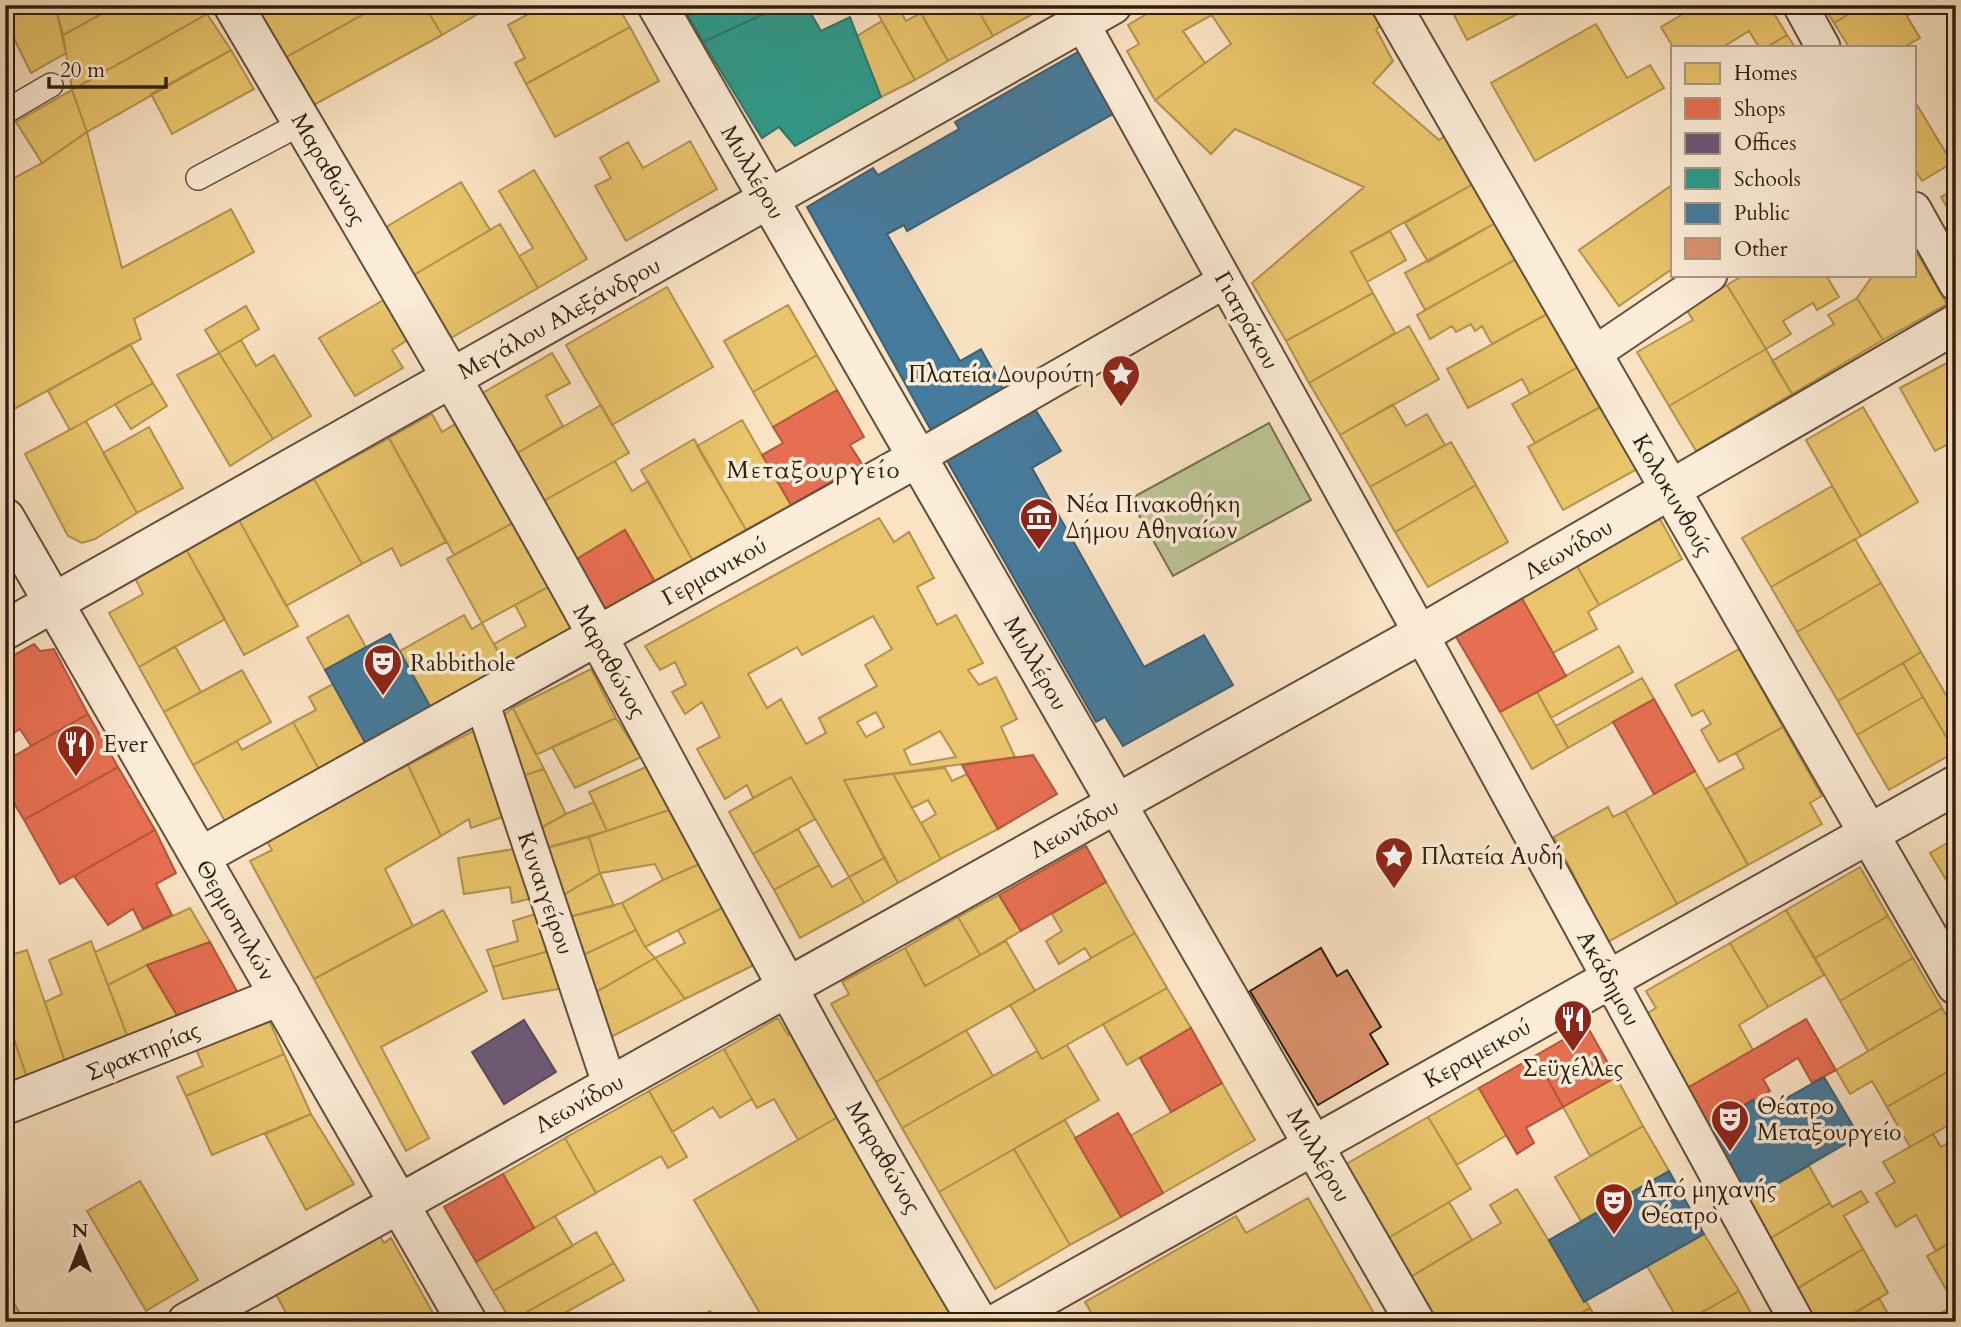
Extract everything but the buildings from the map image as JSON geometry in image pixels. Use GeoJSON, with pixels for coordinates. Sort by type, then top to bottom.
{"type":"FeatureCollection","features":[{"type":"Feature","properties":{"kind":"street","name":"Μαραθώνος"},"geometry":{"type":"LineString","coordinates":[[233,5],[452,378],[597,636],[788,988],[978,1322]]}},
{"type":"Feature","properties":{"kind":"street","name":"Μυλλέρου"},"geometry":{"type":"LineString","coordinates":[[657,5],[1415,1322]]}},
{"type":"Feature","properties":{"kind":"street","name":"Κολοκυνθούς"},"geometry":{"type":"LineString","coordinates":[[1391,5],[1956,985]]}},
{"type":"Feature","properties":{"kind":"street"},"geometry":{"type":"LineString","coordinates":[[1800,5],[1822,46]]}},
{"type":"Feature","properties":{"kind":"street","name":"Μεγάλου Αλεξάνδρου"},"geometry":{"type":"LineString","coordinates":[[5,630],[769,199],[1089,11]]}},
{"type":"Feature","properties":{"kind":"street","name":"Γιατράκου"},"geometry":{"type":"LineString","coordinates":[[1089,11],[1225,281],[1421,634]]}},
{"type":"Feature","properties":{"kind":"street"},"geometry":{"type":"LineString","coordinates":[[1916,213],[1956,284]]}},
{"type":"Feature","properties":{"kind":"street"},"geometry":{"type":"LineString","coordinates":[[1592,355],[1709,276]]}},
{"type":"Feature","properties":{"kind":"street","name":"Γερμανικού"},"geometry":{"type":"LineString","coordinates":[[200,857],[918,458],[1225,281]]}},
{"type":"Feature","properties":{"kind":"street","name":"Λεωνίδου"},"geometry":{"type":"LineString","coordinates":[[187,1322],[1421,634],[1956,324]]}},
{"type":"Feature","properties":{"kind":"street","name":"Θερμοπυλών"},"geometry":{"type":"LineString","coordinates":[[5,518],[467,1322]]}},
{"type":"Feature","properties":{"kind":"street","name":"Ακάδημου"},"geometry":{"type":"LineString","coordinates":[[1421,634],[1797,1322]]}},
{"type":"Feature","properties":{"kind":"street","name":"Κυναιγείρου"},"geometry":{"type":"LineString","coordinates":[[481,699],[610,1086]]}},
{"type":"Feature","properties":{"kind":"street","name":"Κεραμεικού"},"geometry":{"type":"LineString","coordinates":[[999,1322],[1956,785]]}},
{"type":"Feature","properties":{"kind":"street","name":"Σφακτηρίας"},"geometry":{"type":"LineString","coordinates":[[5,1105],[280,996]]}},
{"type":"Feature","properties":{"kind":"lane"},"geometry":{"type":"LineString","coordinates":[[5,112],[51,85]]}},
{"type":"Feature","properties":{"kind":"lane"},"geometry":{"type":"LineString","coordinates":[[198,178],[302,123]]}},
{"type":"Feature","properties":{"kind":"green space"},"geometry":{"type":"Polygon","coordinates":[[[1269,423],[1311,500],[1173,576],[1130,499],[1269,423]]]}},
{"type":"Feature","properties":{"kind":"place","name":"Πλατεία Δουρούτη"},"geometry":{"type":"Point","coordinates":[1121,408]}},
{"type":"Feature","properties":{"kind":"place","name":"Νέα Πινακοθήκη Δήμου Αθηναίων"},"geometry":{"type":"Point","coordinates":[1039,551]}},
{"type":"Feature","properties":{"kind":"place","name":"Rabbithole"},"geometry":{"type":"Point","coordinates":[383,697]}},
{"type":"Feature","properties":{"kind":"place","name":"Ever"},"geometry":{"type":"Point","coordinates":[76,778]}},
{"type":"Feature","properties":{"kind":"place","name":"Πλατεία Αυδή"},"geometry":{"type":"Point","coordinates":[1394,890]}},
{"type":"Feature","properties":{"kind":"place","name":"Σεϋχέλλες"},"geometry":{"type":"Point","coordinates":[1573,1053]}},
{"type":"Feature","properties":{"kind":"place","name":"Θέατρο Μεταξουργείο"},"geometry":{"type":"Point","coordinates":[1730,1153]}},
{"type":"Feature","properties":{"kind":"place","name":"Από μηχανής Θέατρο"},"geometry":{"type":"Point","coordinates":[1614,1236]}},
{"type":"Feature","properties":{"kind":"district","name":"Μεταξουργείο"},"geometry":{"type":"Point","coordinates":[814,470]}}]}
